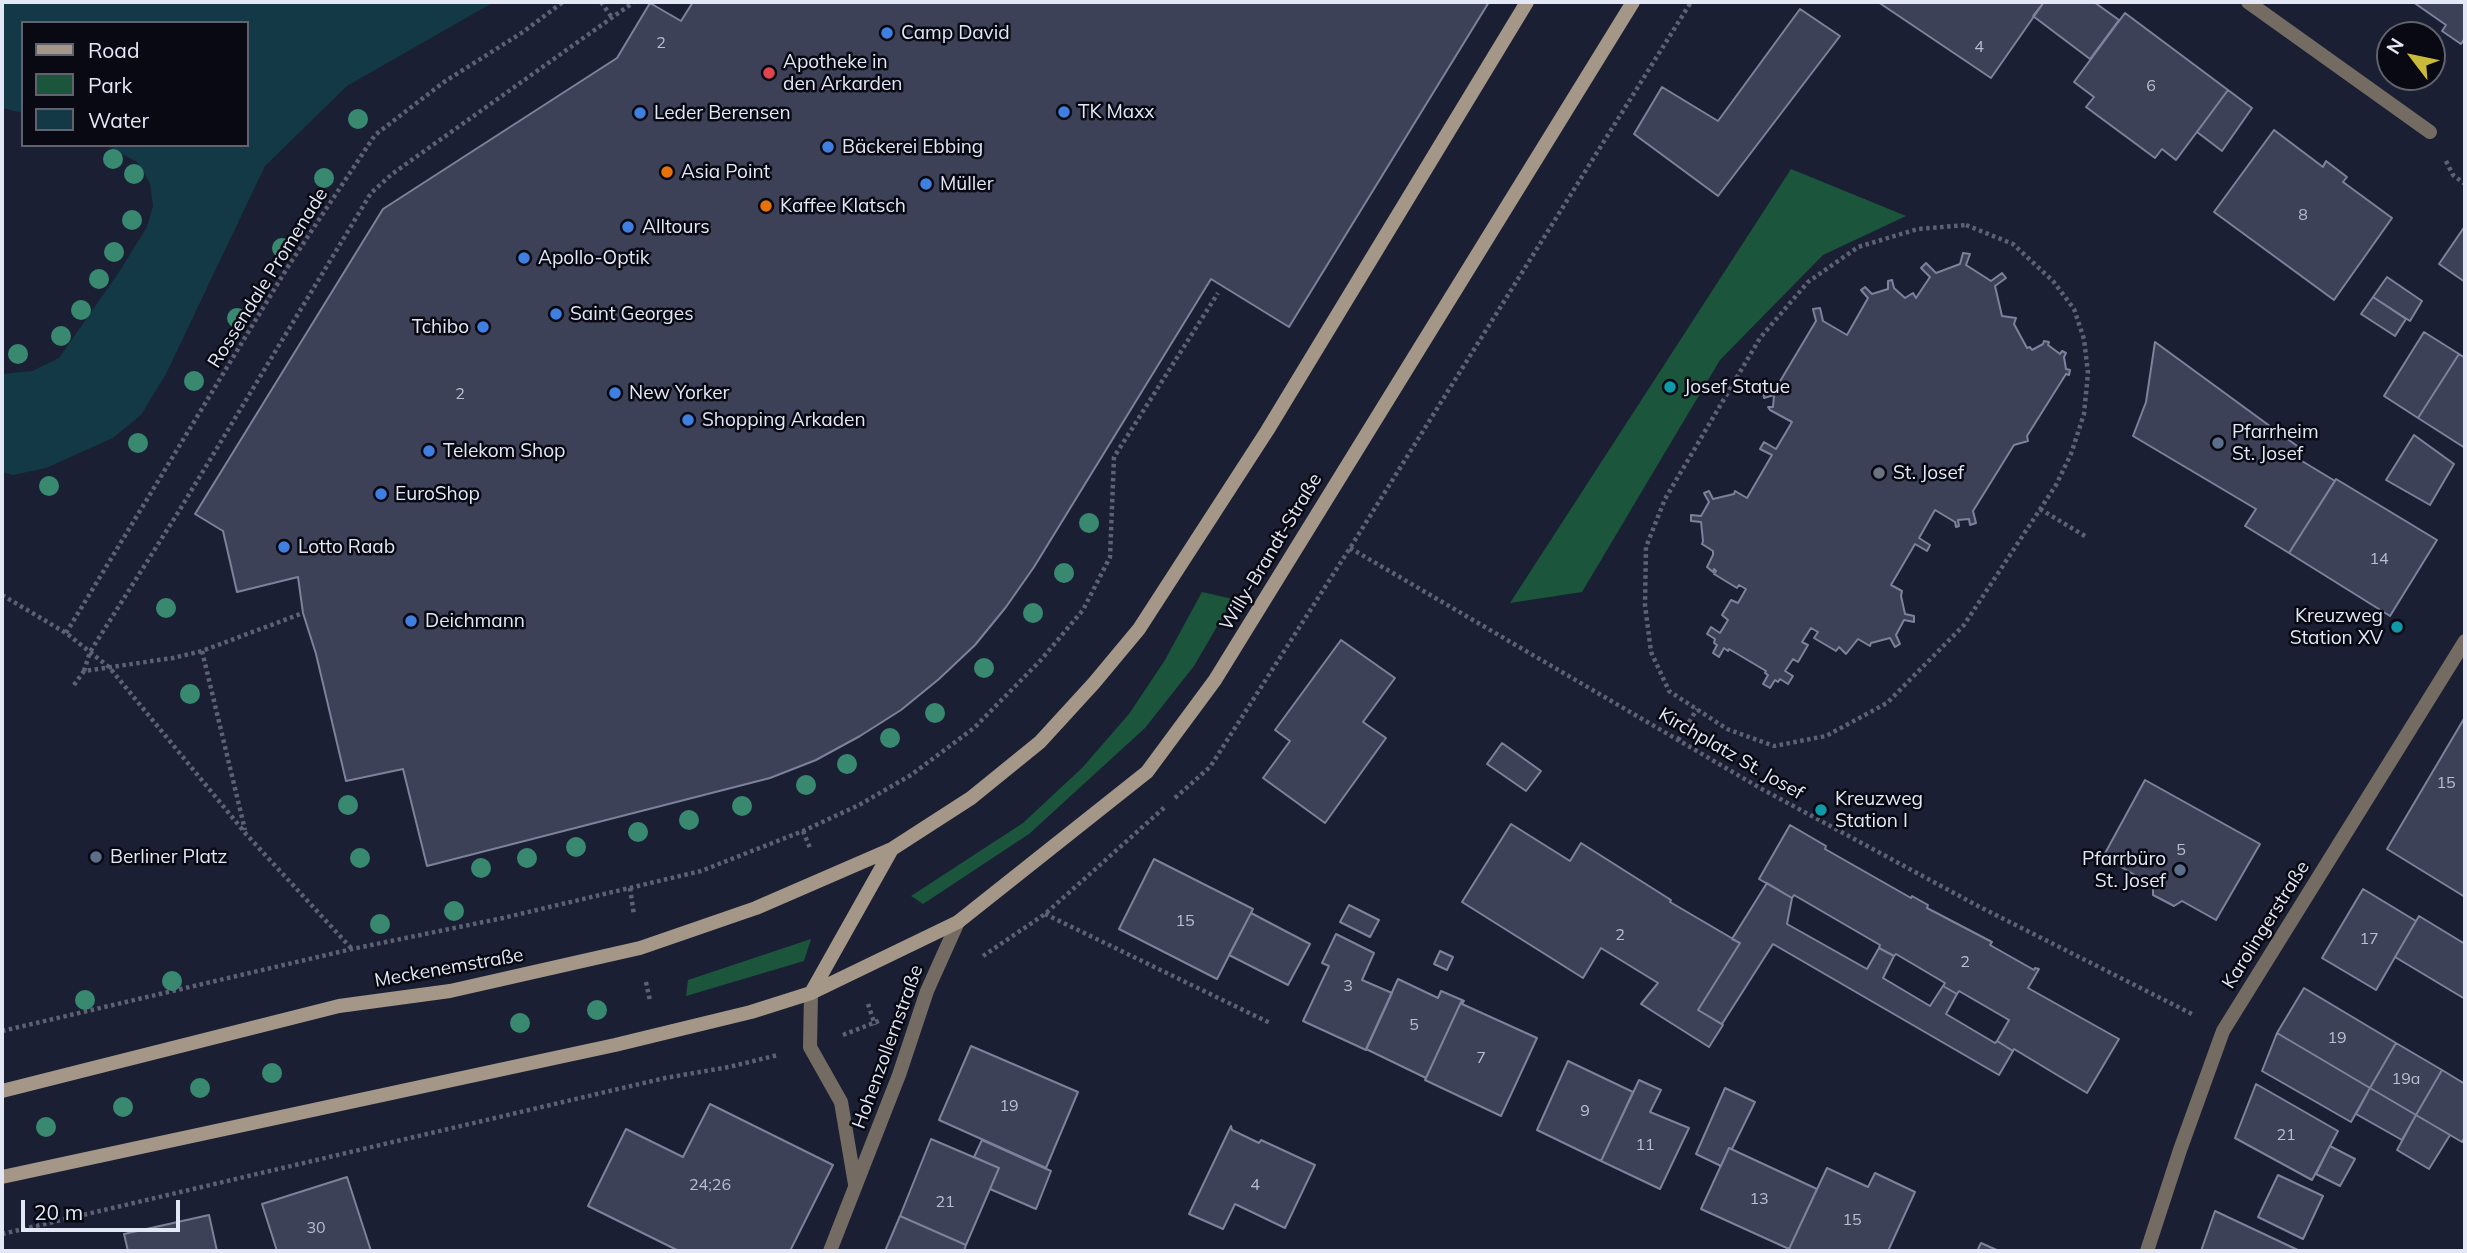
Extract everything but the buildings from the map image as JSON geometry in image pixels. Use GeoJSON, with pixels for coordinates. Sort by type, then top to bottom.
{"type":"FeatureCollection","features":[{"type":"Feature","properties":{"kind":"main road"},"geometry":{"type":"LineString","coordinates":[[2,1177],[615,1045],[751,1012],[811,993],[892,849],[971,798],[1040,742],[1139,629],[1296,384],[1527,2]]}},
{"type":"Feature","properties":{"kind":"main road","name":"Willy-Brandt-Straße"},"geometry":{"type":"LineString","coordinates":[[811,993],[958,922],[1147,772],[1208,690],[1633,2]]}},
{"type":"Feature","properties":{"kind":"main road","name":"Meckenemstraße"},"geometry":{"type":"LineString","coordinates":[[2,1091],[339,1006],[450,991],[640,948],[756,908],[892,849]]}},
{"type":"Feature","properties":{"kind":"street"},"geometry":{"type":"LineString","coordinates":[[2248,2],[2430,132]]}},
{"type":"Feature","properties":{"kind":"street","name":"Karolingerstraße"},"geometry":{"type":"LineString","coordinates":[[2147,1251],[2223,1031],[2465,641]]}},
{"type":"Feature","properties":{"kind":"street","name":"Hohenzollernstraße"},"geometry":{"type":"LineString","coordinates":[[830,1251],[899,1075],[927,991],[958,922]]}},
{"type":"Feature","properties":{"kind":"street","name":"Hohenzollernstraße"},"geometry":{"type":"LineString","coordinates":[[811,993],[810,1047],[841,1102],[855,1186]]}},
{"type":"Feature","properties":{"kind":"path","name":"Rossendale Promenade"},"geometry":{"type":"LineString","coordinates":[[66,633],[289,265],[375,135],[444,82],[523,32],[563,2]]}},
{"type":"Feature","properties":{"kind":"path"},"geometry":{"type":"LineString","coordinates":[[601,2],[613,19]]}},
{"type":"Feature","properties":{"kind":"path"},"geometry":{"type":"LineString","coordinates":[[74,685],[84,671],[90,652],[179,511],[371,192],[392,174],[634,2]]}},
{"type":"Feature","properties":{"kind":"path"},"geometry":{"type":"LineString","coordinates":[[2453,175],[2465,184]]}},
{"type":"Feature","properties":{"kind":"path"},"geometry":{"type":"LineString","coordinates":[[1966,225],[2013,244],[2053,281],[2074,309],[2084,339],[2088,373],[2084,414],[2061,475],[1964,625],[1887,703],[1826,736],[1774,746],[1727,729],[1697,709],[1669,691],[1651,652],[1644,605],[1646,547],[1665,499],[1760,338],[1808,282],[1858,247],[1918,229],[1966,225]]}},
{"type":"Feature","properties":{"kind":"path"},"geometry":{"type":"LineString","coordinates":[[2,1031],[701,871],[803,831],[859,805],[911,775],[983,718],[1040,661],[1083,610],[1110,557],[1114,457],[1218,293]]}},
{"type":"Feature","properties":{"kind":"path"},"geometry":{"type":"LineString","coordinates":[[2040,509],[2085,536]]}},
{"type":"Feature","properties":{"kind":"path","name":"Kirchplatz St. Josef"},"geometry":{"type":"LineString","coordinates":[[1350,548],[1760,788],[1978,906],[2223,1031]]}},
{"type":"Feature","properties":{"kind":"path"},"geometry":{"type":"LineString","coordinates":[[2,594],[66,633],[109,667],[246,834],[352,949]]}},
{"type":"Feature","properties":{"kind":"path"},"geometry":{"type":"LineString","coordinates":[[84,671],[173,658],[303,613]]}},
{"type":"Feature","properties":{"kind":"path"},"geometry":{"type":"LineString","coordinates":[[202,650],[246,834]]}},
{"type":"Feature","properties":{"kind":"path"},"geometry":{"type":"LineString","coordinates":[[1678,740],[1697,709]]}},
{"type":"Feature","properties":{"kind":"path"},"geometry":{"type":"LineString","coordinates":[[1045,914],[1270,1023]]}},
{"type":"Feature","properties":{"kind":"green space"},"geometry":{"type":"Polygon","coordinates":[[[1791,169],[1906,216],[1823,255],[1720,360],[1582,592],[1510,603],[1791,169]]]}},
{"type":"Feature","properties":{"kind":"green space"},"geometry":{"type":"Polygon","coordinates":[[[1202,592],[1233,599],[1194,666],[1145,728],[1029,834],[923,904],[911,896],[1023,823],[1082,768],[1129,714],[1165,660],[1202,592]]]}},
{"type":"Feature","properties":{"kind":"green space"},"geometry":{"type":"Polygon","coordinates":[[[811,939],[804,961],[686,996],[688,980],[811,939]]]}},
{"type":"Feature","properties":{"kind":"water"},"geometry":{"type":"Polygon","coordinates":[[[2,2],[494,2],[347,86],[265,166],[166,374],[141,415],[113,438],[46,468],[13,475],[2,472],[2,374],[32,371],[59,358],[147,227],[153,206],[150,183],[137,162],[109,147],[248,147],[248,21],[21,21],[21,113],[2,108],[2,2]]]}},
{"type":"Feature","properties":{"kind":"place","name":"Camp David"},"geometry":{"type":"Point","coordinates":[887,33]}},
{"type":"Feature","properties":{"kind":"place","name":"Apotheke in den Arkarden"},"geometry":{"type":"Point","coordinates":[769,73]}},
{"type":"Feature","properties":{"kind":"place","name":"TK Maxx"},"geometry":{"type":"Point","coordinates":[1064,112]}},
{"type":"Feature","properties":{"kind":"place","name":"Leder Berensen"},"geometry":{"type":"Point","coordinates":[640,113]}},
{"type":"Feature","properties":{"kind":"place","name":"Bäckerei Ebbing"},"geometry":{"type":"Point","coordinates":[828,147]}},
{"type":"Feature","properties":{"kind":"place","name":"Asia Point"},"geometry":{"type":"Point","coordinates":[667,172]}},
{"type":"Feature","properties":{"kind":"place","name":"Müller"},"geometry":{"type":"Point","coordinates":[926,184]}},
{"type":"Feature","properties":{"kind":"place","name":"Kaffee Klatsch"},"geometry":{"type":"Point","coordinates":[766,206]}},
{"type":"Feature","properties":{"kind":"place","name":"Alltours"},"geometry":{"type":"Point","coordinates":[628,227]}},
{"type":"Feature","properties":{"kind":"place","name":"Apollo-Optik"},"geometry":{"type":"Point","coordinates":[524,258]}},
{"type":"Feature","properties":{"kind":"place","name":"Saint Georges"},"geometry":{"type":"Point","coordinates":[556,314]}},
{"type":"Feature","properties":{"kind":"place","name":"Tchibo"},"geometry":{"type":"Point","coordinates":[483,327]}},
{"type":"Feature","properties":{"kind":"place","name":"Josef Statue"},"geometry":{"type":"Point","coordinates":[1670,387]}},
{"type":"Feature","properties":{"kind":"place","name":"New Yorker"},"geometry":{"type":"Point","coordinates":[615,393]}},
{"type":"Feature","properties":{"kind":"place","name":"Shopping Arkaden"},"geometry":{"type":"Point","coordinates":[688,420]}},
{"type":"Feature","properties":{"kind":"place","name":"Pfarrheim St. Josef"},"geometry":{"type":"Point","coordinates":[2218,443]}},
{"type":"Feature","properties":{"kind":"place","name":"Telekom Shop"},"geometry":{"type":"Point","coordinates":[429,451]}},
{"type":"Feature","properties":{"kind":"place","name":"St. Josef"},"geometry":{"type":"Point","coordinates":[1879,473]}},
{"type":"Feature","properties":{"kind":"place","name":"EuroShop"},"geometry":{"type":"Point","coordinates":[381,494]}},
{"type":"Feature","properties":{"kind":"place","name":"Lotto Raab"},"geometry":{"type":"Point","coordinates":[284,547]}},
{"type":"Feature","properties":{"kind":"place","name":"Deichmann"},"geometry":{"type":"Point","coordinates":[411,621]}},
{"type":"Feature","properties":{"kind":"place","name":"Kreuzweg Station XV"},"geometry":{"type":"Point","coordinates":[2397,627]}},
{"type":"Feature","properties":{"kind":"place","name":"Kreuzweg Station I"},"geometry":{"type":"Point","coordinates":[1821,810]}},
{"type":"Feature","properties":{"kind":"place","name":"Berliner Platz"},"geometry":{"type":"Point","coordinates":[96,857]}},
{"type":"Feature","properties":{"kind":"place","name":"Pfarrbüro St. Josef"},"geometry":{"type":"Point","coordinates":[2180,870]}}]}
